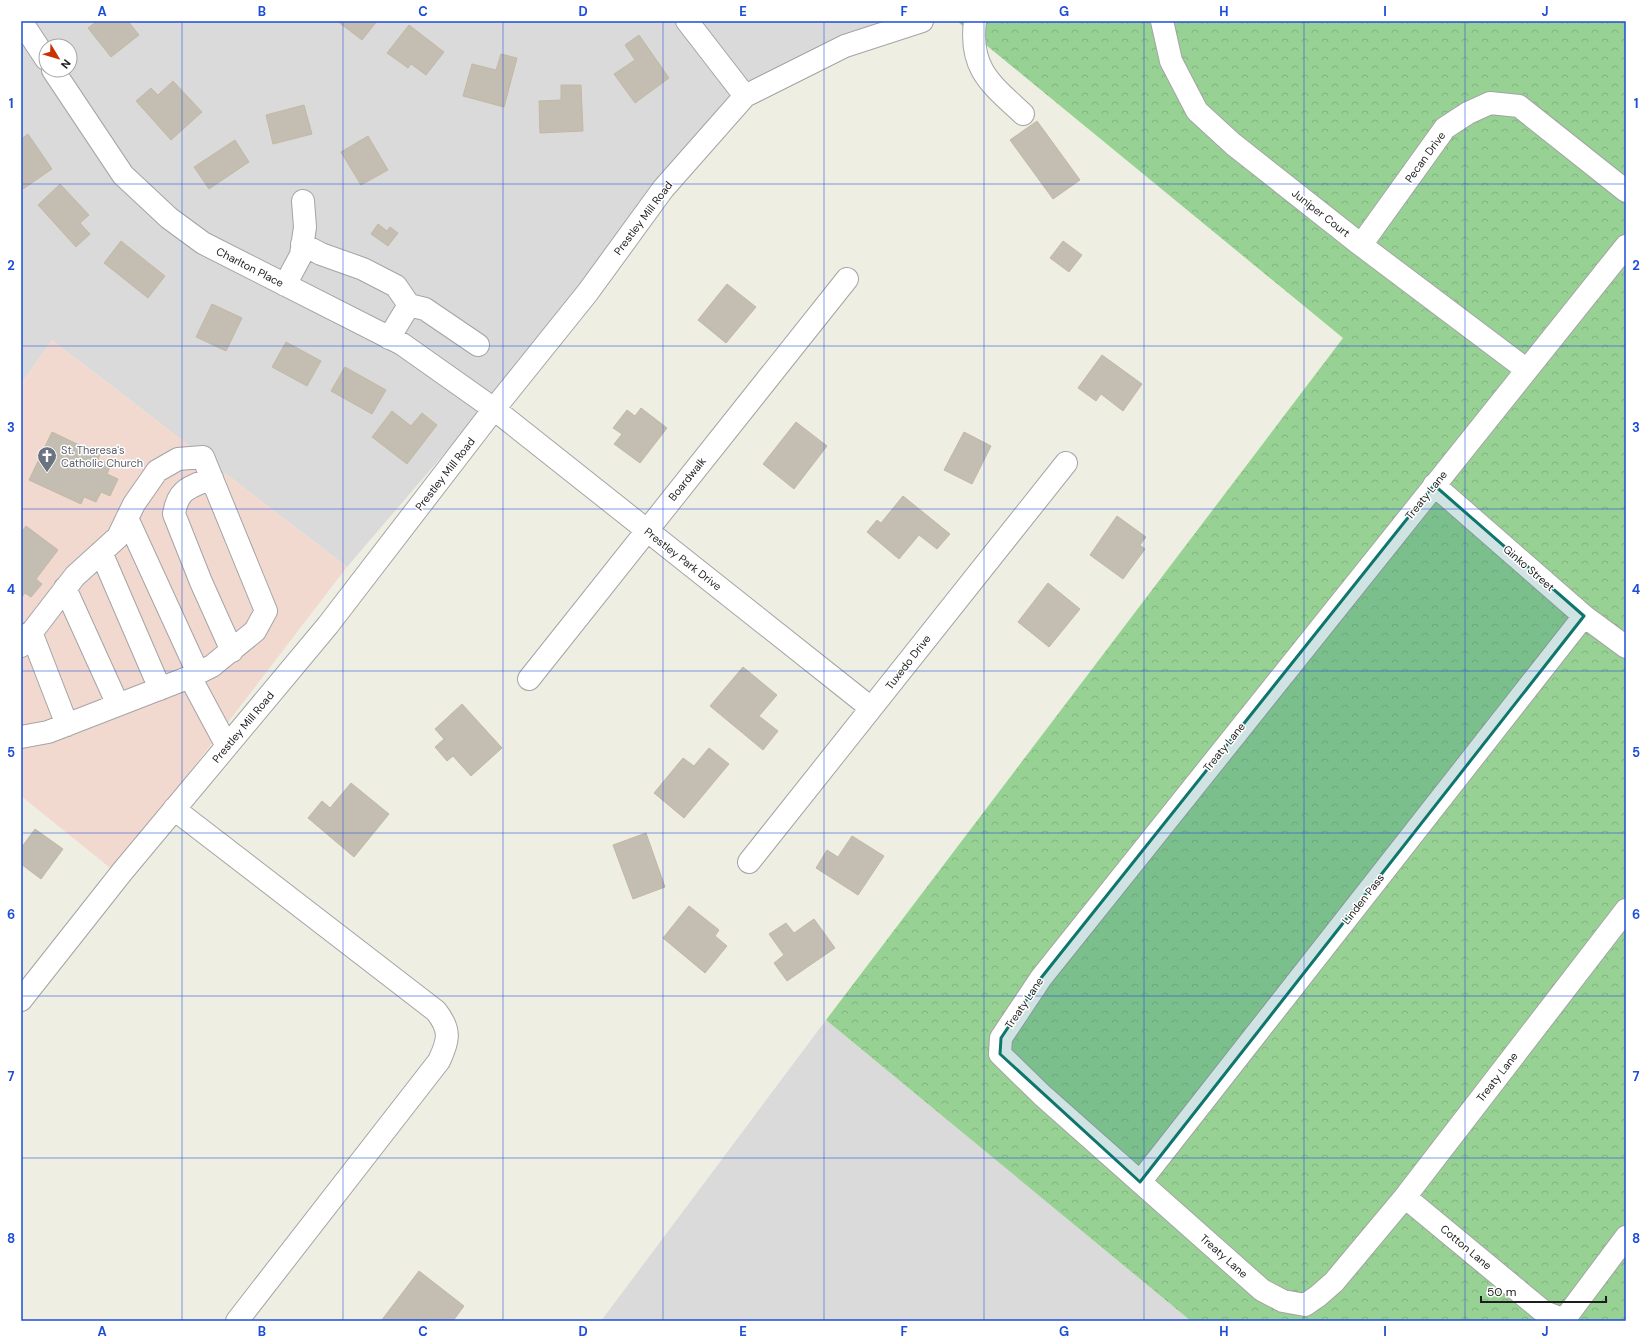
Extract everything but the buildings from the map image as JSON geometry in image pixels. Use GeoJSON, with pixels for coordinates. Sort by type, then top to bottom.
{"type":"FeatureCollection","features":[{"type":"Feature","properties":{"kind":"street"},"geometry":{"type":"LineString","coordinates":[[21,21],[38,47]]}},
{"type":"Feature","properties":{"kind":"street"},"geometry":{"type":"LineString","coordinates":[[687,21],[745,96]]}},
{"type":"Feature","properties":{"kind":"street","name":"Prestley Mill Road"},"geometry":{"type":"LineString","coordinates":[[21,1000],[174,809],[328,624],[494,409],[588,292],[663,189],[745,96],[845,46],[922,21]]}},
{"type":"Feature","properties":{"kind":"street"},"geometry":{"type":"LineString","coordinates":[[975,21],[973,36],[977,62],[993,86],[1022,114]]}},
{"type":"Feature","properties":{"kind":"street","name":"Juniper Court"},"geometry":{"type":"LineString","coordinates":[[1162,21],[1171,61],[1197,111],[1233,144],[1361,245],[1527,370]]}},
{"type":"Feature","properties":{"kind":"street","name":"Charlton Place"},"geometry":{"type":"LineString","coordinates":[[59,78],[123,175],[169,218],[203,244],[402,344],[457,381],[494,409]]}},
{"type":"Feature","properties":{"kind":"street","name":"Pecan Drive"},"geometry":{"type":"LineString","coordinates":[[1361,245],[1445,128],[1468,113],[1490,103],[1519,106],[1626,191]]}},
{"type":"Feature","properties":{"kind":"street"},"geometry":{"type":"LineString","coordinates":[[284,285],[301,255],[305,227],[303,201]]}},
{"type":"Feature","properties":{"kind":"street"},"geometry":{"type":"LineString","coordinates":[[302,244],[321,254],[363,269],[396,286],[409,305],[425,309],[478,345]]}},
{"type":"Feature","properties":{"kind":"street","name":"Treaty Lane"},"geometry":{"type":"LineString","coordinates":[[1626,246],[1041,978],[1001,1038],[1000,1054],[1042,1095],[1262,1290],[1283,1301],[1305,1305],[1334,1282],[1405,1197],[1626,910]]}},
{"type":"Feature","properties":{"kind":"street","name":"Boardwalk"},"geometry":{"type":"LineString","coordinates":[[529,679],[847,279]]}},
{"type":"Feature","properties":{"kind":"street"},"geometry":{"type":"LineString","coordinates":[[389,338],[409,305]]}},
{"type":"Feature","properties":{"kind":"street","name":"Prestley Park Drive"},"geometry":{"type":"LineString","coordinates":[[494,409],[871,708]]}},
{"type":"Feature","properties":{"kind":"street"},"geometry":{"type":"LineString","coordinates":[[21,737],[48,732],[67,725],[118,706],[194,675],[212,666],[255,631],[266,611],[203,457],[178,459],[157,471],[127,518],[118,536],[75,576],[26,639],[67,725]]}},
{"type":"Feature","properties":{"kind":"street","name":"Tuxedo Drive"},"geometry":{"type":"LineString","coordinates":[[749,862],[1066,463]]}},
{"type":"Feature","properties":{"kind":"street"},"geometry":{"type":"LineString","coordinates":[[212,478],[183,490],[175,504],[174,514],[200,582],[232,651]]}},
{"type":"Feature","properties":{"kind":"street","name":"Ginko Street"},"geometry":{"type":"LineString","coordinates":[[1434,485],[1584,616],[1626,647]]}},
{"type":"Feature","properties":{"kind":"street"},"geometry":{"type":"LineString","coordinates":[[127,518],[194,675],[227,746]]}},
{"type":"Feature","properties":{"kind":"street"},"geometry":{"type":"LineString","coordinates":[[101,552],[160,689]]}},
{"type":"Feature","properties":{"kind":"street"},"geometry":{"type":"LineString","coordinates":[[65,588],[118,706]]}},
{"type":"Feature","properties":{"kind":"street","name":"Linden Pass"},"geometry":{"type":"LineString","coordinates":[[1140,1182],[1584,616]]}},
{"type":"Feature","properties":{"kind":"street"},"geometry":{"type":"LineString","coordinates":[[174,809],[436,1011],[444,1020],[448,1033],[447,1044],[439,1061],[237,1321]]}},
{"type":"Feature","properties":{"kind":"street","name":"Cotton Lane"},"geometry":{"type":"LineString","coordinates":[[1405,1197],[1544,1312],[1566,1320]]}},
{"type":"Feature","properties":{"kind":"street"},"geometry":{"type":"LineString","coordinates":[[1566,1320],[1626,1237]]}},
{"type":"Feature","properties":{"kind":"highlighted area"},"geometry":{"type":"Polygon","coordinates":[[[1434,485],[1584,616],[1140,1182],[1000,1054],[1001,1038],[1041,978],[1434,485]]]}},
{"type":"Feature","properties":{"kind":"shaded area"},"geometry":{"type":"Polygon","coordinates":[[[21,21],[922,21],[745,96],[618,251],[347,567],[52,340],[21,384],[21,21]]]}},
{"type":"Feature","properties":{"kind":"shaded area"},"geometry":{"type":"Polygon","coordinates":[[[52,340],[347,567],[114,871],[21,796],[21,384],[52,340]]]}},
{"type":"Feature","properties":{"kind":"shaded area"},"geometry":{"type":"Polygon","coordinates":[[[826,1020],[1191,1321],[601,1321],[826,1020]]]}},
{"type":"Feature","properties":{"kind":"green space"},"geometry":{"type":"Polygon","coordinates":[[[1626,21],[1626,1321],[1191,1321],[826,1020],[1343,338],[958,22],[1626,21]]]}},
{"type":"Feature","properties":{"kind":"place","name":"St. Theresa's Catholic Church"},"geometry":{"type":"Point","coordinates":[47,473]}}]}
